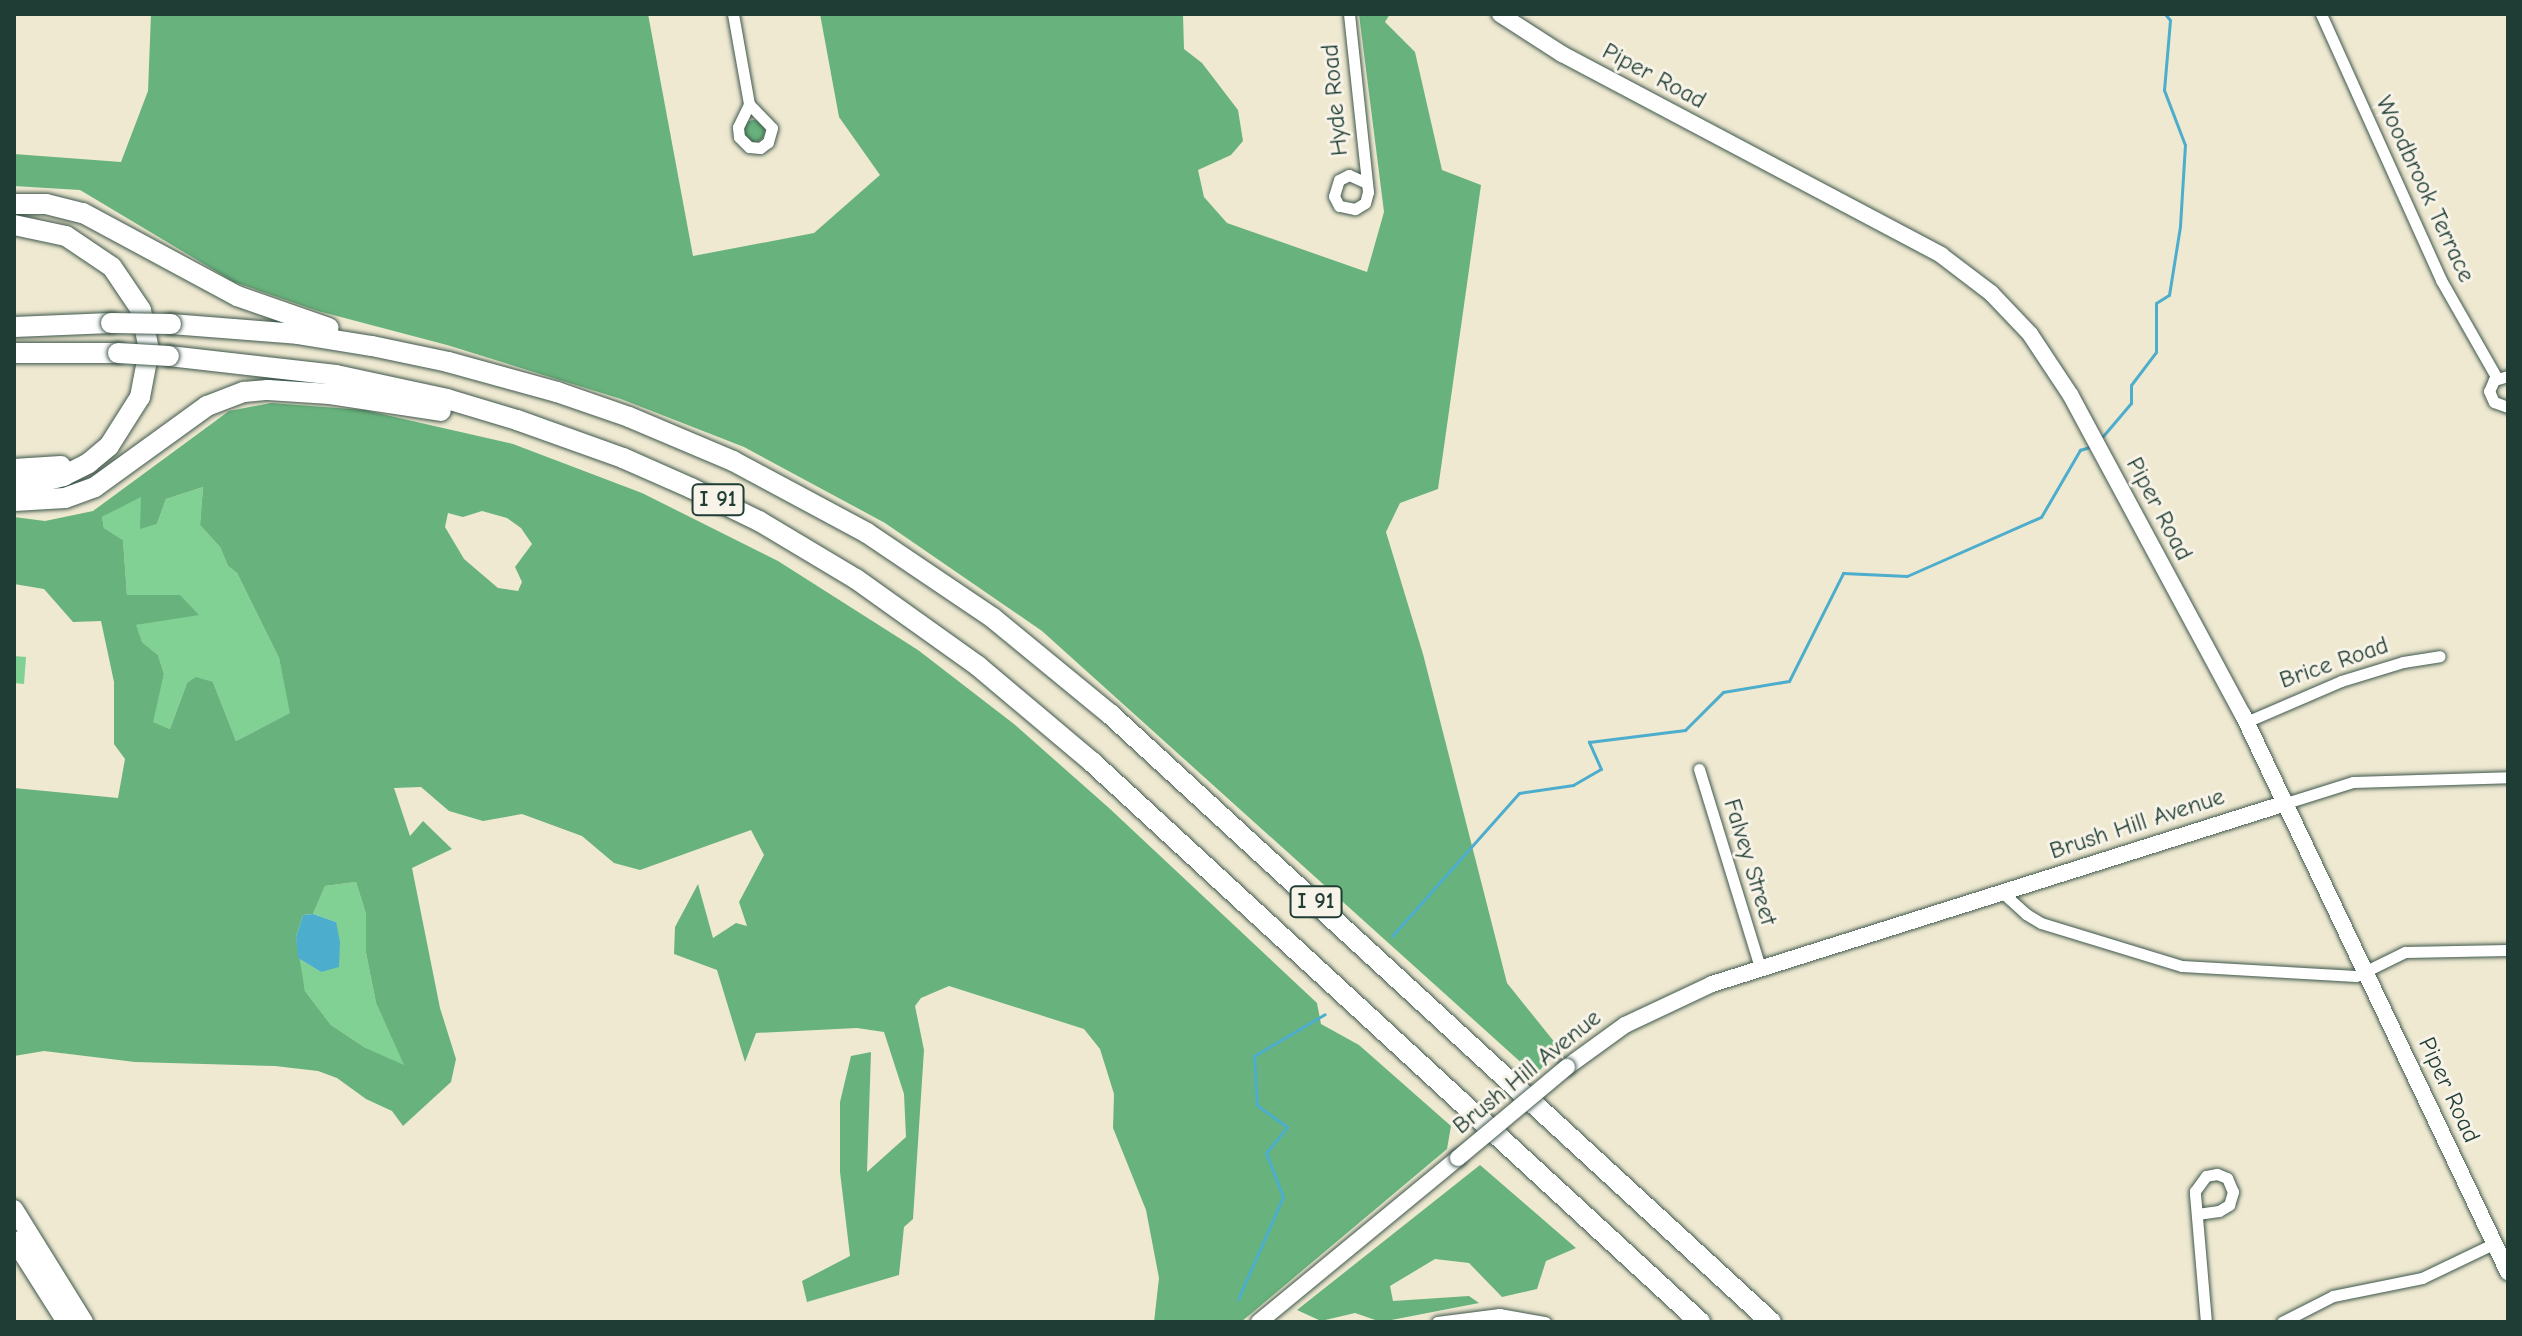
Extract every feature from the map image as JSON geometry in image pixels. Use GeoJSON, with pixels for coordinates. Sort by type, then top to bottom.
{"type":"FeatureCollection","features":[{"type":"Feature","properties":{"kind":"highway"},"geometry":{"type":"LineString","coordinates":[[14,204],[46,204],[78,211],[208,282],[267,308],[448,362]]}},
{"type":"Feature","properties":{"kind":"highway"},"geometry":{"type":"LineString","coordinates":[[14,225],[56,232],[90,249],[126,283],[141,310],[146,330],[147,373],[128,420],[109,446],[81,468],[47,482],[14,488]]}},
{"type":"Feature","properties":{"kind":"highway"},"geometry":{"type":"LineString","coordinates":[[14,234],[55,235],[90,249]]}},
{"type":"Feature","properties":{"kind":"highway","name":"I 91"},"geometry":{"type":"LineString","coordinates":[[14,327],[171,324],[334,339],[448,362],[593,404],[722,456],[846,521],[962,596],[1052,665],[1148,748],[1771,1322]]}},
{"type":"Feature","properties":{"kind":"highway","name":"I 91"},"geometry":{"type":"LineString","coordinates":[[14,353],[169,356],[262,364],[373,382],[447,399],[554,432],[658,472],[759,521],[856,579],[978,666],[1120,788],[1700,1322]]}},
{"type":"Feature","properties":{"kind":"highway"},"geometry":{"type":"LineString","coordinates":[[14,501],[65,498],[95,487],[207,406],[252,391],[365,398],[554,432]]}},
{"type":"Feature","properties":{"kind":"highway"},"geometry":{"type":"LineString","coordinates":[[14,469],[45,469],[77,460],[100,447],[128,420]]}},
{"type":"Feature","properties":{"kind":"main road"},"geometry":{"type":"LineString","coordinates":[[14,1209],[84,1322]]}},
{"type":"Feature","properties":{"kind":"main road"},"geometry":{"type":"LineString","coordinates":[[14,1240],[66,1322]]}},
{"type":"Feature","properties":{"kind":"street"},"geometry":{"type":"LineString","coordinates":[[733,14],[749,104]]}},
{"type":"Feature","properties":{"kind":"street","name":"Hyde Road"},"geometry":{"type":"LineString","coordinates":[[1349,14],[1365,182]]}},
{"type":"Feature","properties":{"kind":"street","name":"Piper Road"},"geometry":{"type":"LineString","coordinates":[[1500,14],[1585,67],[1941,255],[1998,299],[2030,334],[2064,383],[2246,722],[2367,970],[2508,1272]]}},
{"type":"Feature","properties":{"kind":"street","name":"Woodbrook Terrace"},"geometry":{"type":"LineString","coordinates":[[2321,14],[2447,291],[2502,377],[2491,384],[2490,395],[2497,405],[2508,407]]}},
{"type":"Feature","properties":{"kind":"street","name":"Brice Road"},"geometry":{"type":"LineString","coordinates":[[2246,722],[2341,681],[2403,662],[2440,656]]}},
{"type":"Feature","properties":{"kind":"street","name":"Falvey Street"},"geometry":{"type":"LineString","coordinates":[[1699,769],[1760,967]]}},
{"type":"Feature","properties":{"kind":"street"},"geometry":{"type":"LineString","coordinates":[[2286,803],[2353,782],[2508,777]]}},
{"type":"Feature","properties":{"kind":"street","name":"Brush Hill Avenue"},"geometry":{"type":"LineString","coordinates":[[1259,1322],[1567,1067],[1609,1035],[1657,1008],[1760,967],[2004,894],[2286,803]]}},
{"type":"Feature","properties":{"kind":"street"},"geometry":{"type":"LineString","coordinates":[[2004,894],[2041,923],[2182,966],[2356,976],[2405,952],[2508,950]]}},
{"type":"Feature","properties":{"kind":"street"},"geometry":{"type":"LineString","coordinates":[[2197,1214],[2206,1322]]}},
{"type":"Feature","properties":{"kind":"street"},"geometry":{"type":"LineString","coordinates":[[2282,1322],[2333,1296],[2411,1282],[2495,1243]]}},
{"type":"Feature","properties":{"kind":"street"},"geometry":{"type":"LineString","coordinates":[[1437,1322],[1499,1314],[1545,1322]]}},
{"type":"Feature","properties":{"kind":"green space"},"geometry":{"type":"Polygon","coordinates":[[[151,14],[648,14],[693,256],[814,233],[880,175],[839,117],[820,14],[1183,14],[1184,49],[1202,63],[1238,110],[1243,141],[1231,155],[1198,170],[1204,197],[1227,223],[1367,272],[1384,212],[1359,14],[1390,14],[1385,22],[1415,52],[1442,170],[1481,185],[1438,489],[1400,503],[1386,532],[1423,654],[1507,983],[1560,1049],[1535,1075],[1042,631],[885,523],[744,447],[621,399],[447,345],[318,311],[234,282],[80,190],[14,186],[14,154],[121,162],[148,91],[151,14]]]}},
{"type":"Feature","properties":{"kind":"green space"},"geometry":{"type":"Polygon","coordinates":[[[754,120],[762,123],[765,131],[762,139],[754,142],[746,139],[743,131],[746,123],[754,120]]]}},
{"type":"Feature","properties":{"kind":"green space"},"geometry":{"type":"Polygon","coordinates":[[[271,403],[364,410],[513,444],[642,493],[778,561],[918,650],[1014,724],[1109,808],[1317,1003],[1321,1024],[1359,1045],[1451,1126],[1447,1149],[1241,1322],[1154,1322],[1159,1278],[1146,1210],[1113,1128],[1114,1094],[1100,1049],[1084,1029],[949,986],[921,998],[915,1006],[924,1050],[913,1219],[904,1227],[899,1275],[807,1302],[802,1281],[850,1256],[840,1172],[840,1102],[851,1056],[871,1052],[867,1172],[906,1137],[904,1094],[884,1032],[857,1028],[756,1033],[745,1062],[717,970],[674,954],[675,927],[698,884],[713,938],[736,923],[747,926],[739,902],[764,855],[751,830],[640,870],[614,863],[582,836],[522,814],[483,821],[449,811],[421,787],[394,788],[410,836],[423,821],[452,849],[412,868],[440,1008],[456,1059],[451,1082],[403,1126],[392,1111],[366,1099],[337,1078],[318,1071],[275,1066],[135,1062],[44,1051],[14,1056],[14,788],[118,798],[125,759],[114,744],[114,682],[101,621],[73,622],[44,589],[14,584],[14,517],[45,521],[93,511],[229,411],[271,403]],[[203,487],[166,499],[157,524],[140,529],[141,497],[102,517],[104,528],[123,540],[127,595],[180,595],[199,615],[136,625],[142,642],[158,655],[164,674],[153,722],[170,729],[187,683],[196,677],[213,682],[236,741],[290,713],[279,658],[237,573],[228,566],[220,547],[200,525],[203,487]],[[482,511],[463,517],[448,513],[445,527],[464,559],[498,588],[518,591],[522,582],[515,567],[532,544],[521,528],[507,518],[482,511]],[[356,882],[325,886],[313,914],[303,915],[296,937],[305,991],[331,1025],[364,1047],[404,1065],[376,1003],[366,953],[366,914],[356,882]]]}},
{"type":"Feature","properties":{"kind":"green space"},"geometry":{"type":"Polygon","coordinates":[[[203,487],[200,525],[220,547],[228,566],[237,573],[279,658],[291,713],[236,741],[213,682],[187,683],[170,729],[152,722],[164,674],[158,655],[142,642],[135,625],[198,614],[127,595],[123,540],[104,528],[102,517],[141,496],[141,528],[157,524],[166,499],[203,487]]]}},
{"type":"Feature","properties":{"kind":"green space"},"geometry":{"type":"Polygon","coordinates":[[[14,656],[26,657],[24,684],[14,683],[14,656]]]}},
{"type":"Feature","properties":{"kind":"green space"},"geometry":{"type":"Polygon","coordinates":[[[356,882],[366,914],[366,953],[376,1003],[405,1066],[364,1047],[331,1025],[305,991],[298,958],[321,972],[336,922],[313,914],[325,886],[356,882]]]}},
{"type":"Feature","properties":{"kind":"green space"},"geometry":{"type":"Polygon","coordinates":[[[1480,1165],[1576,1248],[1546,1261],[1537,1289],[1502,1297],[1469,1263],[1435,1259],[1390,1286],[1393,1301],[1469,1296],[1479,1303],[1381,1322],[1355,1313],[1321,1321],[1297,1310],[1480,1165]]]}},
{"type":"Feature","properties":{"kind":"water"},"geometry":{"type":"Polygon","coordinates":[[[313,914],[336,922],[340,942],[339,967],[321,972],[298,958],[296,937],[303,915],[313,914]]]}},
{"type":"Feature","properties":{"kind":"waterway"},"geometry":{"type":"LineString","coordinates":[[2103,436],[2131,403],[2131,385],[2156,352],[2156,303],[2169,295],[2180,226],[2185,145],[2164,90],[2170,20],[2165,14]]}},
{"type":"Feature","properties":{"kind":"waterway"},"geometry":{"type":"LineString","coordinates":[[1392,936],[1519,793],[1573,785],[1601,769],[1589,742],[1685,730],[1723,692],[1789,681],[1843,573],[1907,576],[2041,517],[2080,450],[2089,447]]}},
{"type":"Feature","properties":{"kind":"waterway"},"geometry":{"type":"LineString","coordinates":[[1238,1299],[1283,1197],[1266,1153],[1287,1127],[1257,1105],[1254,1056],[1325,1014]]}}]}
